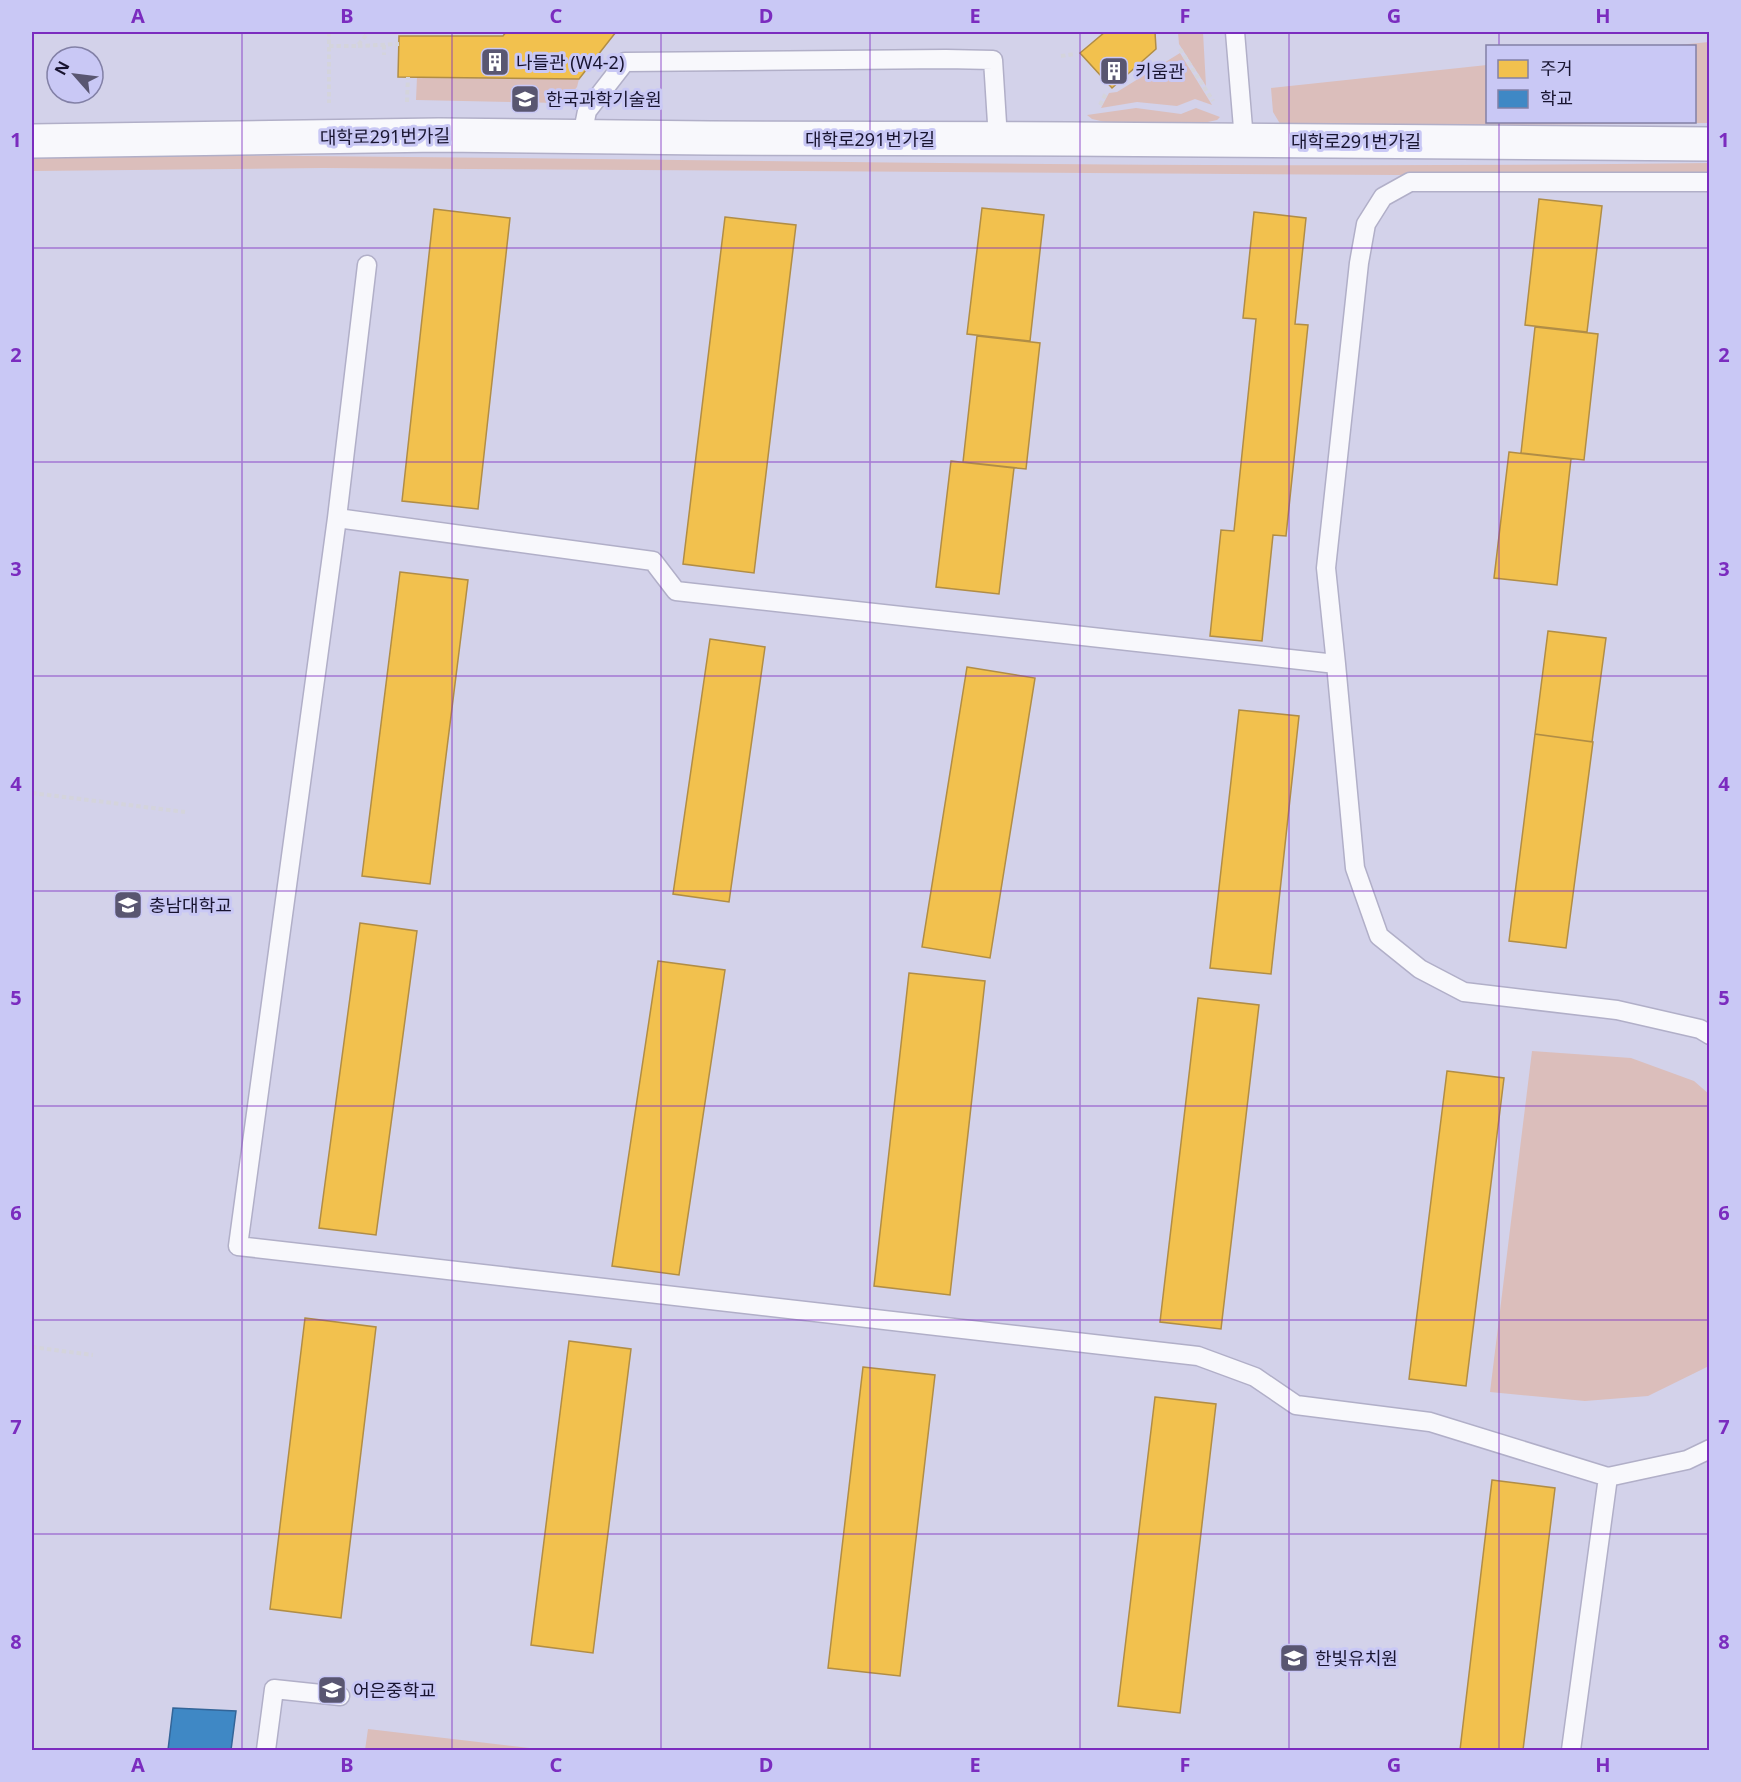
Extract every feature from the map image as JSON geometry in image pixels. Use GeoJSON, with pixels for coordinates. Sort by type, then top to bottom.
{"type":"FeatureCollection","features":[{"type":"Feature","properties":{"kind":"street","name":"대학로291번가길"},"geometry":{"type":"LineString","coordinates":[[32,141],[439,135],[1710,144]]}},
{"type":"Feature","properties":{"kind":"lane"},"geometry":{"type":"LineString","coordinates":[[1235,32],[1244,140]]}},
{"type":"Feature","properties":{"kind":"lane"},"geometry":{"type":"LineString","coordinates":[[582,136],[587,111],[625,62],[946,59],[993,60],[998,139]]}},
{"type":"Feature","properties":{"kind":"lane"},"geometry":{"type":"LineString","coordinates":[[1710,182],[1410,182],[1383,197],[1366,224],[1359,263],[1326,568],[1355,868],[1379,936],[1419,969],[1464,992],[1617,1010],[1700,1029],[1710,1035]]}},
{"type":"Feature","properties":{"kind":"lane"},"geometry":{"type":"LineString","coordinates":[[368,266],[338,518],[237,1246],[1198,1356],[1255,1377],[1296,1405],[1430,1422],[1608,1477],[1687,1460],[1710,1449]]}},
{"type":"Feature","properties":{"kind":"lane"},"geometry":{"type":"LineString","coordinates":[[338,518],[653,561],[676,591],[1336,664]]}},
{"type":"Feature","properties":{"kind":"lane"},"geometry":{"type":"LineString","coordinates":[[1571,1750],[1608,1477]]}},
{"type":"Feature","properties":{"kind":"lane"},"geometry":{"type":"LineString","coordinates":[[266,1750],[274,1689],[340,1696]]}},
{"type":"Feature","properties":{"kind":"path"},"geometry":{"type":"LineString","coordinates":[[329,32],[329,107]]}},
{"type":"Feature","properties":{"kind":"path"},"geometry":{"type":"LineString","coordinates":[[357,46],[369,32]]}},
{"type":"Feature","properties":{"kind":"path"},"geometry":{"type":"LineString","coordinates":[[329,46],[399,44]]}},
{"type":"Feature","properties":{"kind":"path"},"geometry":{"type":"LineString","coordinates":[[384,45],[384,55]]}},
{"type":"Feature","properties":{"kind":"path"},"geometry":{"type":"LineString","coordinates":[[1180,49],[1215,104]]}},
{"type":"Feature","properties":{"kind":"path"},"geometry":{"type":"LineString","coordinates":[[1061,56],[1076,54]]}},
{"type":"Feature","properties":{"kind":"path"},"geometry":{"type":"LineString","coordinates":[[407,109],[408,77]]}},
{"type":"Feature","properties":{"kind":"path"},"geometry":{"type":"LineString","coordinates":[[1097,111],[1106,93]]}},
{"type":"Feature","properties":{"kind":"path"},"geometry":{"type":"LineString","coordinates":[[32,793],[185,812]]}},
{"type":"Feature","properties":{"kind":"path"},"geometry":{"type":"LineString","coordinates":[[32,1347],[93,1355]]}},
{"type":"Feature","properties":{"kind":"shaded area"},"geometry":{"type":"Polygon","coordinates":[[[1178,32],[1203,32],[1206,86],[1179,44],[1178,32]]]}},
{"type":"Feature","properties":{"kind":"shaded area"},"geometry":{"type":"Polygon","coordinates":[[[1709,42],[1709,123],[1282,127],[1273,112],[1271,88],[1486,65],[1486,123],[1696,123],[1696,45],[1678,45],[1709,42]]]}},
{"type":"Feature","properties":{"kind":"shaded area"},"geometry":{"type":"Polygon","coordinates":[[[1180,53],[1212,105],[1195,99],[1177,106],[1137,102],[1101,108],[1109,93],[1117,92],[1180,53]]]}},
{"type":"Feature","properties":{"kind":"shaded area"},"geometry":{"type":"Polygon","coordinates":[[[417,77],[579,79],[577,87],[563,103],[416,100],[417,77]]]}},
{"type":"Feature","properties":{"kind":"shaded area"},"geometry":{"type":"Polygon","coordinates":[[[1136,108],[1181,114],[1196,108],[1220,117],[1217,120],[1203,123],[1105,122],[1092,119],[1087,115],[1136,108]]]}},
{"type":"Feature","properties":{"kind":"shaded area"},"geometry":{"type":"Polygon","coordinates":[[[32,154],[1080,164],[1709,163],[1710,177],[323,168],[32,171],[32,154]]]}},
{"type":"Feature","properties":{"kind":"shaded area"},"geometry":{"type":"Polygon","coordinates":[[[1532,1051],[1631,1058],[1694,1081],[1709,1094],[1709,1366],[1648,1396],[1585,1401],[1490,1392],[1532,1051]]]}},
{"type":"Feature","properties":{"kind":"shaded area"},"geometry":{"type":"Polygon","coordinates":[[[368,1729],[538,1749],[541,1750],[365,1750],[368,1729]]]}},
{"type":"Feature","properties":{"kind":"building: 주거","name":"나들관 (W4-2)"},"geometry":{"type":"Polygon","coordinates":[[[506,32],[616,32],[579,79],[398,77],[399,36],[503,36],[506,32]]]}},
{"type":"Feature","properties":{"kind":"building: 주거","name":"키움관"},"geometry":{"type":"Polygon","coordinates":[[[1105,32],[1155,32],[1156,49],[1112,88],[1080,53],[1105,32]]]}},
{"type":"Feature","properties":{"kind":"building: 주거"},"geometry":{"type":"Polygon","coordinates":[[[1539,199],[1602,206],[1587,332],[1525,325],[1539,199]]]}},
{"type":"Feature","properties":{"kind":"building: 주거"},"geometry":{"type":"Polygon","coordinates":[[[982,208],[1044,215],[1030,341],[967,334],[982,208]]]}},
{"type":"Feature","properties":{"kind":"building: 주거"},"geometry":{"type":"Polygon","coordinates":[[[434,209],[510,218],[478,509],[402,501],[434,209]]]}},
{"type":"Feature","properties":{"kind":"building: 주거"},"geometry":{"type":"Polygon","coordinates":[[[1254,212],[1306,218],[1295,324],[1308,325],[1286,536],[1273,535],[1262,641],[1210,636],[1221,530],[1234,531],[1256,319],[1243,318],[1254,212]]]}},
{"type":"Feature","properties":{"kind":"building: 주거"},"geometry":{"type":"Polygon","coordinates":[[[725,217],[796,225],[754,573],[683,564],[725,217]]]}},
{"type":"Feature","properties":{"kind":"building: 주거"},"geometry":{"type":"Polygon","coordinates":[[[1535,327],[1598,334],[1584,460],[1521,453],[1535,327]]]}},
{"type":"Feature","properties":{"kind":"building: 주거"},"geometry":{"type":"Polygon","coordinates":[[[977,336],[1040,343],[1026,469],[963,462],[977,336]]]}},
{"type":"Feature","properties":{"kind":"building: 주거"},"geometry":{"type":"Polygon","coordinates":[[[1509,452],[1571,459],[1557,585],[1494,578],[1509,452]]]}},
{"type":"Feature","properties":{"kind":"building: 주거"},"geometry":{"type":"Polygon","coordinates":[[[951,461],[1014,468],[999,594],[936,587],[951,461]]]}},
{"type":"Feature","properties":{"kind":"building: 주거"},"geometry":{"type":"Polygon","coordinates":[[[400,572],[468,580],[430,884],[362,876],[400,572]]]}},
{"type":"Feature","properties":{"kind":"building: 주거"},"geometry":{"type":"Polygon","coordinates":[[[1548,631],[1606,638],[1592,742],[1535,734],[1548,631]]]}},
{"type":"Feature","properties":{"kind":"building: 주거"},"geometry":{"type":"Polygon","coordinates":[[[710,639],[765,647],[729,902],[673,894],[710,639]]]}},
{"type":"Feature","properties":{"kind":"building: 주거"},"geometry":{"type":"Polygon","coordinates":[[[967,667],[1035,678],[990,958],[922,947],[967,667]]]}},
{"type":"Feature","properties":{"kind":"building: 주거"},"geometry":{"type":"Polygon","coordinates":[[[1239,710],[1299,716],[1271,974],[1210,968],[1239,710]]]}},
{"type":"Feature","properties":{"kind":"building: 주거"},"geometry":{"type":"Polygon","coordinates":[[[1535,734],[1593,742],[1566,948],[1509,941],[1535,734]]]}},
{"type":"Feature","properties":{"kind":"building: 주거"},"geometry":{"type":"Polygon","coordinates":[[[360,923],[417,931],[376,1235],[319,1228],[360,923]]]}},
{"type":"Feature","properties":{"kind":"building: 주거"},"geometry":{"type":"Polygon","coordinates":[[[658,961],[725,970],[679,1275],[612,1266],[658,961]]]}},
{"type":"Feature","properties":{"kind":"building: 주거"},"geometry":{"type":"Polygon","coordinates":[[[909,973],[985,981],[950,1295],[874,1286],[909,973]]]}},
{"type":"Feature","properties":{"kind":"building: 주거"},"geometry":{"type":"Polygon","coordinates":[[[1198,998],[1259,1005],[1221,1329],[1160,1322],[1198,998]]]}},
{"type":"Feature","properties":{"kind":"building: 주거"},"geometry":{"type":"Polygon","coordinates":[[[1447,1071],[1504,1078],[1466,1386],[1409,1379],[1447,1071]]]}},
{"type":"Feature","properties":{"kind":"building: 주거"},"geometry":{"type":"Polygon","coordinates":[[[305,1318],[376,1327],[341,1618],[270,1609],[305,1318]]]}},
{"type":"Feature","properties":{"kind":"building: 주거"},"geometry":{"type":"Polygon","coordinates":[[[569,1341],[631,1349],[593,1653],[531,1645],[569,1341]]]}},
{"type":"Feature","properties":{"kind":"building: 주거"},"geometry":{"type":"Polygon","coordinates":[[[863,1367],[935,1375],[900,1676],[828,1668],[863,1367]]]}},
{"type":"Feature","properties":{"kind":"building: 주거"},"geometry":{"type":"Polygon","coordinates":[[[1155,1397],[1216,1404],[1180,1713],[1118,1706],[1155,1397]]]}},
{"type":"Feature","properties":{"kind":"building: 주거"},"geometry":{"type":"Polygon","coordinates":[[[1492,1480],[1555,1488],[1523,1750],[1460,1750],[1492,1480]]]}},
{"type":"Feature","properties":{"kind":"building: 학교"},"geometry":{"type":"Polygon","coordinates":[[[173,1708],[236,1711],[231,1750],[168,1750],[173,1708]]]}},
{"type":"Feature","properties":{"kind":"place","name":"나들관 (W4-2)"},"geometry":{"type":"Point","coordinates":[495,62]}},
{"type":"Feature","properties":{"kind":"place","name":"키움관"},"geometry":{"type":"Point","coordinates":[1114,71]}},
{"type":"Feature","properties":{"kind":"place","name":"한국과학기술원"},"geometry":{"type":"Point","coordinates":[525,99]}},
{"type":"Feature","properties":{"kind":"place","name":"충남대학교"},"geometry":{"type":"Point","coordinates":[128,905]}},
{"type":"Feature","properties":{"kind":"place","name":"한빛유치원"},"geometry":{"type":"Point","coordinates":[1294,1658]}},
{"type":"Feature","properties":{"kind":"place","name":"어은중학교"},"geometry":{"type":"Point","coordinates":[332,1690]}}]}
